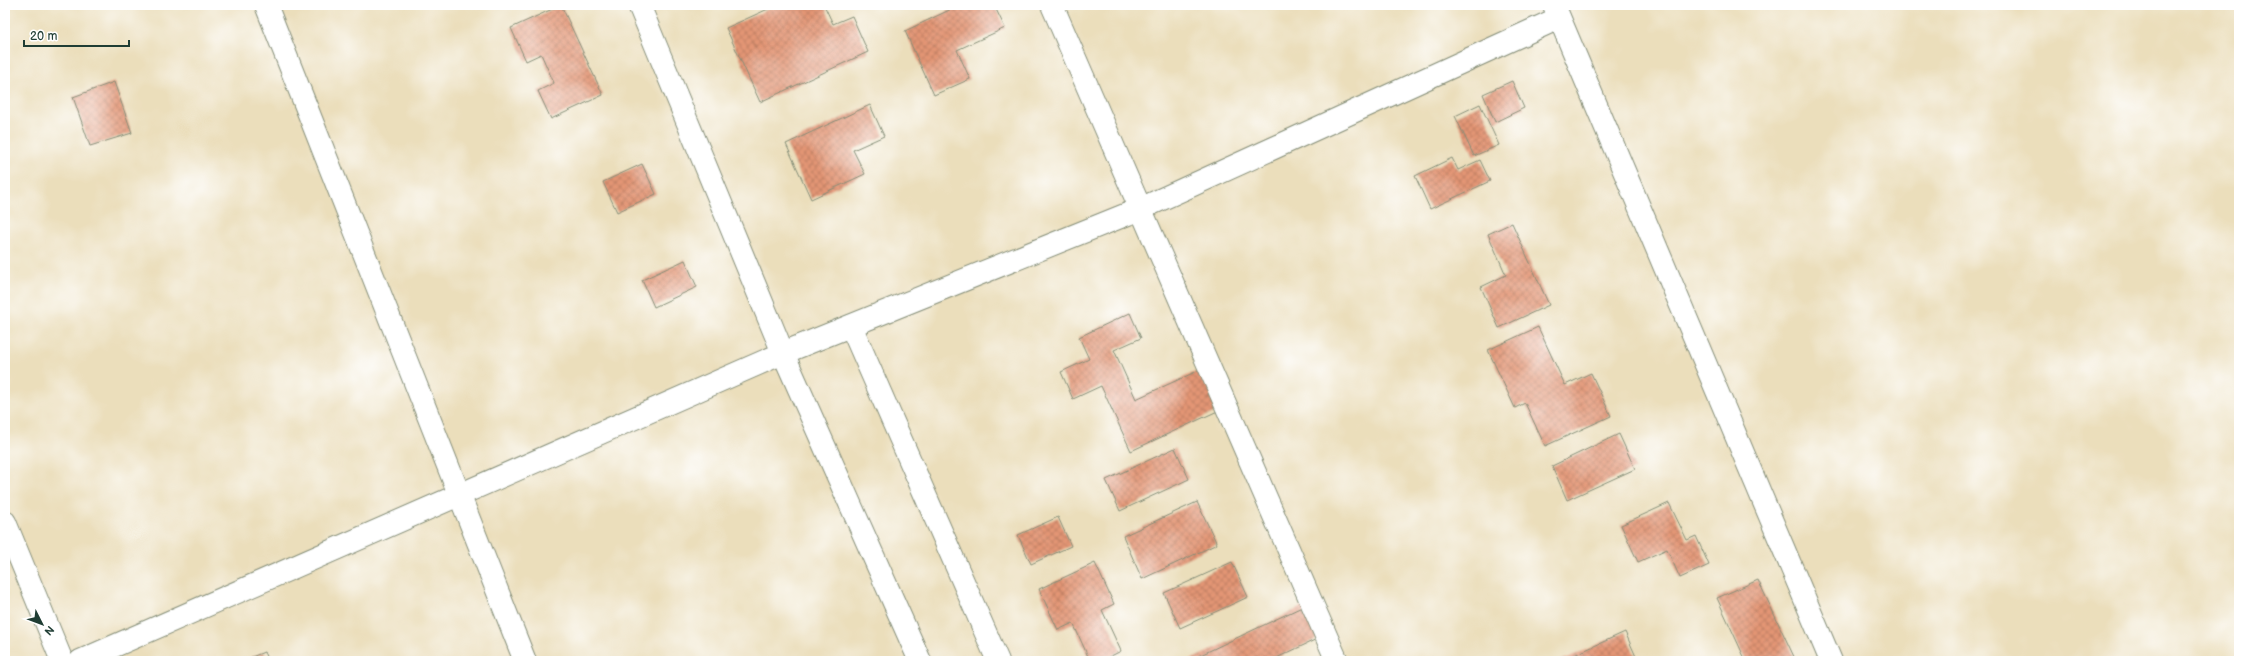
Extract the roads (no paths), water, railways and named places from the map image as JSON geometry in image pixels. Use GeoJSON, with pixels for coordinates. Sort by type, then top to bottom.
{"type":"FeatureCollection","features":[{"type":"Feature","properties":{"kind":"street"},"geometry":{"type":"LineString","coordinates":[[266,5],[525,661]]}},
{"type":"Feature","properties":{"kind":"street"},"geometry":{"type":"LineString","coordinates":[[639,5],[783,353],[920,661]]}},
{"type":"Feature","properties":{"kind":"street"},"geometry":{"type":"LineString","coordinates":[[1052,5],[1337,661]]}},
{"type":"Feature","properties":{"kind":"street"},"geometry":{"type":"LineString","coordinates":[[80,661],[783,353],[1140,209],[1556,11],[1831,661]]}},
{"type":"Feature","properties":{"kind":"street"},"geometry":{"type":"LineString","coordinates":[[851,326],[998,661]]}},
{"type":"Feature","properties":{"kind":"street"},"geometry":{"type":"LineString","coordinates":[[5,522],[62,661]]}}]}
